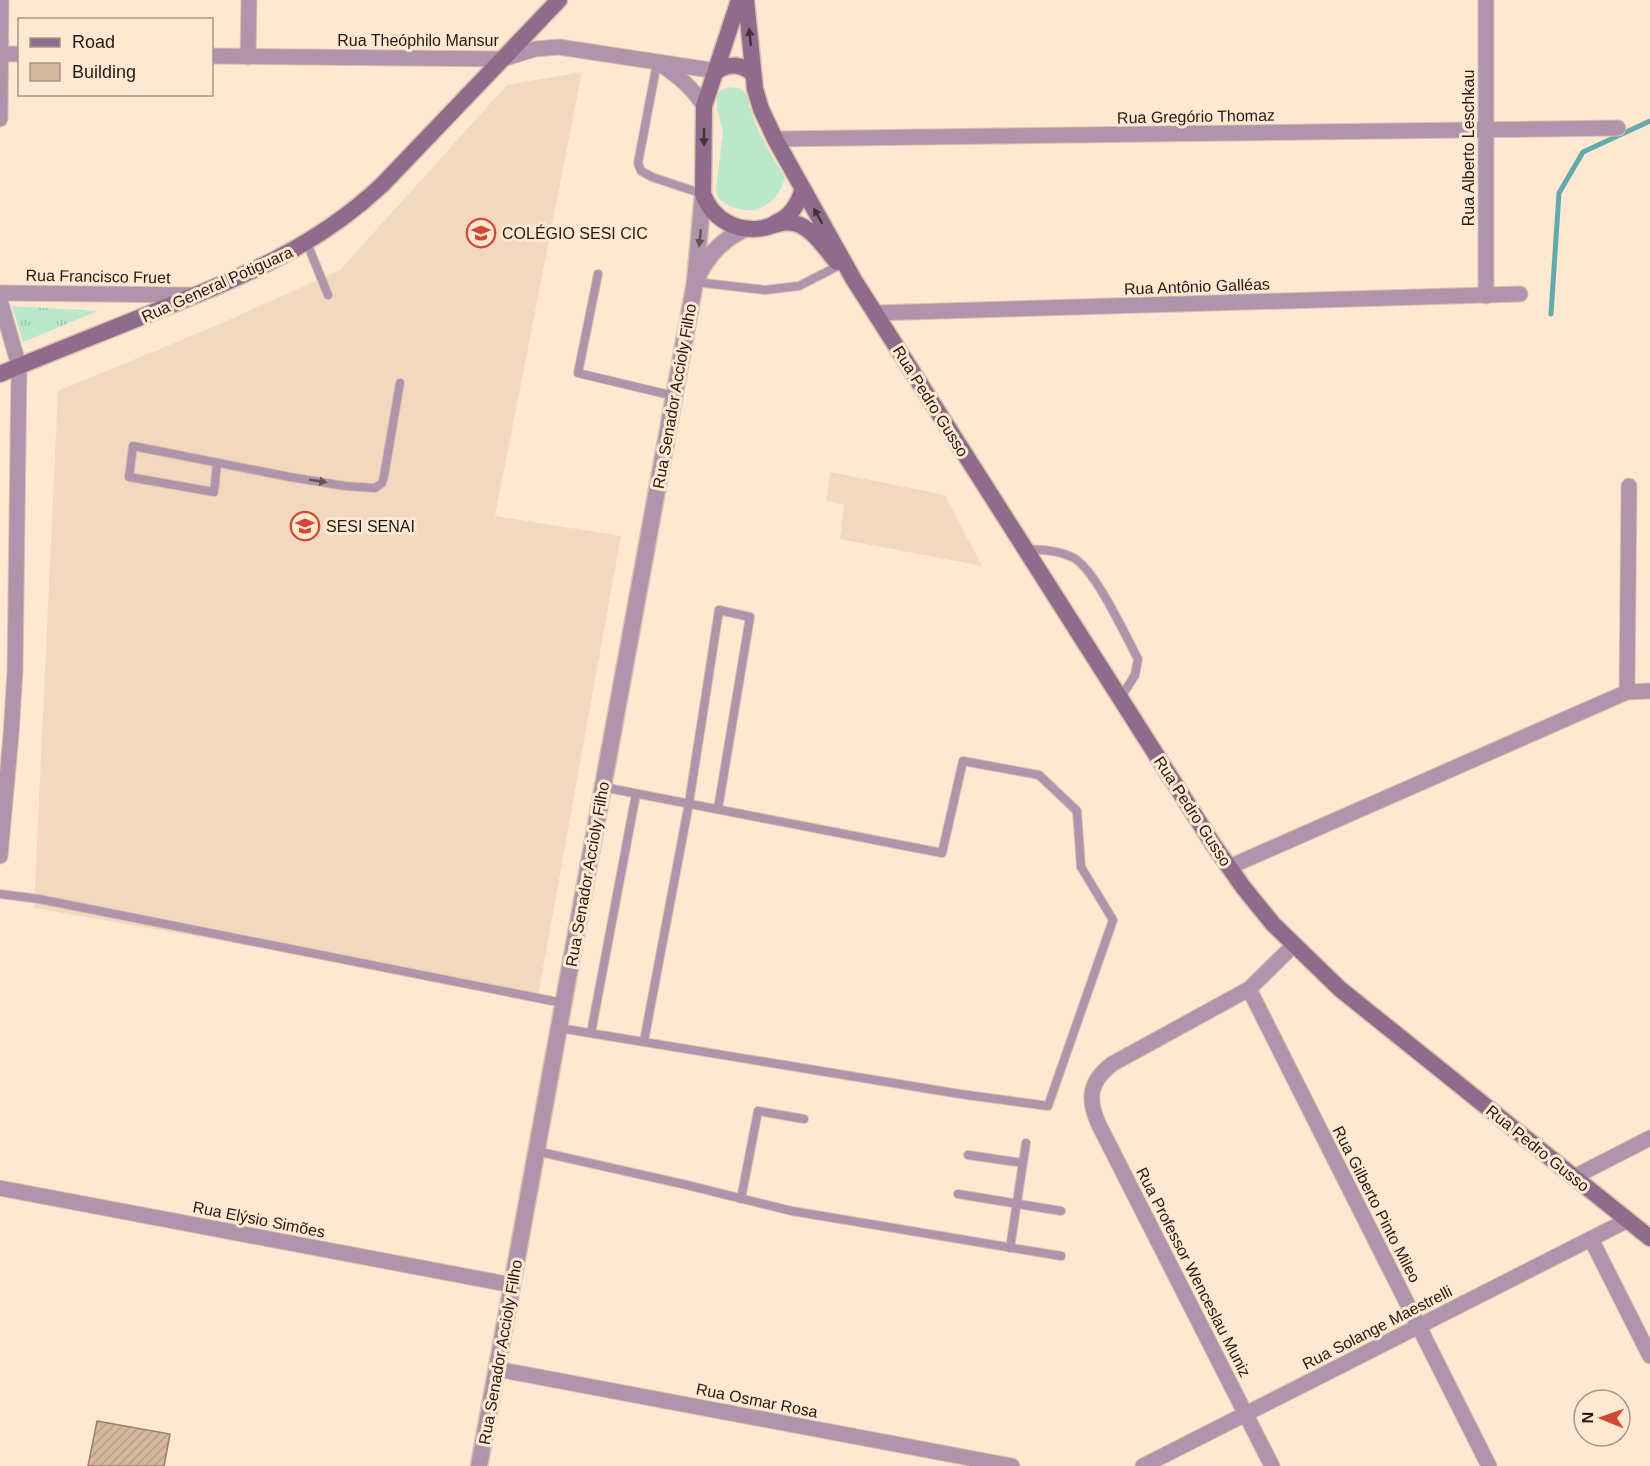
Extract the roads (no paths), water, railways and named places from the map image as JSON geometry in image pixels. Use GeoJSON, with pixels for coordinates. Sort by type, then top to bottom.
{"type":"FeatureCollection","features":[{"type":"Feature","properties":{"kind":"main road","name":"Rua General Potiguara"},"geometry":{"type":"LineString","coordinates":[[0,374],[195,296],[256,269],[331,228],[366,200],[559,0]]}},
{"type":"Feature","properties":{"kind":"main road"},"geometry":{"type":"LineString","coordinates":[[739,0],[704,105],[703,194],[706,204],[723,220],[746,228]]}},
{"type":"Feature","properties":{"kind":"main road","name":"Rua Pedro Gusso"},"geometry":{"type":"LineString","coordinates":[[746,0],[753,74],[761,109],[775,139],[854,280],[1120,699],[1229,867],[1258,907],[1294,945],[1368,1012],[1650,1238]]}},
{"type":"Feature","properties":{"kind":"main road"},"geometry":{"type":"LineString","coordinates":[[717,71],[722,67],[736,65],[753,74]]}},
{"type":"Feature","properties":{"kind":"main road"},"geometry":{"type":"LineString","coordinates":[[775,224],[794,208],[803,189]]}},
{"type":"Feature","properties":{"kind":"main road","name":"Rua Pedro Gusso"},"geometry":{"type":"LineString","coordinates":[[746,228],[793,223],[801,226],[809,231],[854,280]]}},
{"type":"Feature","properties":{"kind":"street"},"geometry":{"type":"LineString","coordinates":[[0,119],[2,0]]}},
{"type":"Feature","properties":{"kind":"street"},"geometry":{"type":"LineString","coordinates":[[248,57],[249,0]]}},
{"type":"Feature","properties":{"kind":"street","name":"Rua Alberto Leschkau"},"geometry":{"type":"LineString","coordinates":[[1486,0],[1486,296]]}},
{"type":"Feature","properties":{"kind":"street","name":"Rua Theóphilo Mansur"},"geometry":{"type":"LineString","coordinates":[[213,56],[503,59],[535,49],[559,47],[717,71]]}},
{"type":"Feature","properties":{"kind":"street"},"geometry":{"type":"LineString","coordinates":[[0,54],[18,54]]}},
{"type":"Feature","properties":{"kind":"street","name":"Rua Theóphilo Mansur"},"geometry":{"type":"LineString","coordinates":[[657,63],[683,80],[704,105]]}},
{"type":"Feature","properties":{"kind":"street","name":"Rua Gregório Thomaz"},"geometry":{"type":"LineString","coordinates":[[775,139],[1618,129]]}},
{"type":"Feature","properties":{"kind":"street","name":"Rua Senador Accioly Filho"},"geometry":{"type":"LineString","coordinates":[[479,1466],[695,282],[703,194]]}},
{"type":"Feature","properties":{"kind":"street","name":"Rua Senador Accioly Filho"},"geometry":{"type":"LineString","coordinates":[[695,282],[703,265],[719,245],[746,228]]}},
{"type":"Feature","properties":{"kind":"street","name":"Rua Francisco Fruet"},"geometry":{"type":"LineString","coordinates":[[0,293],[195,296]]}},
{"type":"Feature","properties":{"kind":"street","name":"Rua Antônio Galléas"},"geometry":{"type":"LineString","coordinates":[[876,313],[1520,294]]}},
{"type":"Feature","properties":{"kind":"street"},"geometry":{"type":"LineString","coordinates":[[0,300],[19,366],[15,671],[0,856]]}},
{"type":"Feature","properties":{"kind":"street"},"geometry":{"type":"LineString","coordinates":[[1627,692],[1629,486]]}},
{"type":"Feature","properties":{"kind":"street"},"geometry":{"type":"LineString","coordinates":[[1229,867],[1627,692],[1650,691]]}},
{"type":"Feature","properties":{"kind":"street"},"geometry":{"type":"LineString","coordinates":[[1249,989],[1294,945]]}},
{"type":"Feature","properties":{"kind":"street","name":"Rua Professor Wenceslau Muniz"},"geometry":{"type":"LineString","coordinates":[[1249,989],[1112,1064],[1097,1080],[1092,1091],[1094,1114],[1099,1125],[1272,1466]]}},
{"type":"Feature","properties":{"kind":"street","name":"Rua Gilberto Pinto Mileo"},"geometry":{"type":"LineString","coordinates":[[1249,989],[1489,1466]]}},
{"type":"Feature","properties":{"kind":"street"},"geometry":{"type":"LineString","coordinates":[[1574,1177],[1650,1138]]}},
{"type":"Feature","properties":{"kind":"street","name":"Rua Elýsio Simões"},"geometry":{"type":"LineString","coordinates":[[0,1188],[512,1285]]}},
{"type":"Feature","properties":{"kind":"street","name":"Rua Solange Maestrelli"},"geometry":{"type":"LineString","coordinates":[[1143,1466],[1628,1220]]}},
{"type":"Feature","properties":{"kind":"street"},"geometry":{"type":"LineString","coordinates":[[1591,1239],[1650,1356]]}},
{"type":"Feature","properties":{"kind":"street","name":"Rua Osmar Rosa"},"geometry":{"type":"LineString","coordinates":[[497,1369],[1012,1466]]}},
{"type":"Feature","properties":{"kind":"lane"},"geometry":{"type":"LineString","coordinates":[[657,63],[638,163],[642,171],[652,177],[703,194]]}},
{"type":"Feature","properties":{"kind":"lane"},"geometry":{"type":"LineString","coordinates":[[307,243],[328,295]]}},
{"type":"Feature","properties":{"kind":"lane"},"geometry":{"type":"LineString","coordinates":[[695,282],[765,290],[799,286],[840,265]]}},
{"type":"Feature","properties":{"kind":"lane"},"geometry":{"type":"LineString","coordinates":[[598,274],[578,373],[674,396]]}},
{"type":"Feature","properties":{"kind":"lane"},"geometry":{"type":"LineString","coordinates":[[217,463],[214,492],[129,477],[133,446],[290,477],[345,486],[375,488],[382,483],[400,383]]}},
{"type":"Feature","properties":{"kind":"lane"},"geometry":{"type":"LineString","coordinates":[[1025,549],[1058,551],[1074,557],[1091,573],[1138,659],[1135,675],[1120,699]]}},
{"type":"Feature","properties":{"kind":"lane"},"geometry":{"type":"LineString","coordinates":[[644,1041],[689,804],[719,610],[750,617],[718,809]]}},
{"type":"Feature","properties":{"kind":"lane"},"geometry":{"type":"LineString","coordinates":[[559,1028],[960,1094],[1048,1106],[1113,920],[1081,867],[1077,811],[1039,775],[963,761],[942,853],[603,787]]}},
{"type":"Feature","properties":{"kind":"lane"},"geometry":{"type":"LineString","coordinates":[[591,1033],[636,794]]}},
{"type":"Feature","properties":{"kind":"lane"},"geometry":{"type":"LineString","coordinates":[[0,894],[39,899],[563,1003]]}},
{"type":"Feature","properties":{"kind":"lane"},"geometry":{"type":"LineString","coordinates":[[741,1199],[758,1110],[804,1119]]}},
{"type":"Feature","properties":{"kind":"lane"},"geometry":{"type":"LineString","coordinates":[[1010,1248],[1026,1143]]}},
{"type":"Feature","properties":{"kind":"lane"},"geometry":{"type":"LineString","coordinates":[[536,1151],[792,1211],[1061,1256]]}},
{"type":"Feature","properties":{"kind":"lane"},"geometry":{"type":"LineString","coordinates":[[968,1155],[1023,1163]]}},
{"type":"Feature","properties":{"kind":"lane"},"geometry":{"type":"LineString","coordinates":[[958,1194],[1060,1211]]}},
{"type":"Feature","properties":{"kind":"waterway"},"geometry":{"type":"LineString","coordinates":[[1551,314],[1559,193],[1583,152],[1650,121]]}},
{"type":"Feature","properties":{"kind":"place","name":"COLÉGIO SESI CIC"},"geometry":{"type":"Point","coordinates":[481,233]}},
{"type":"Feature","properties":{"kind":"place","name":"SESI SENAI"},"geometry":{"type":"Point","coordinates":[305,526]}}]}
